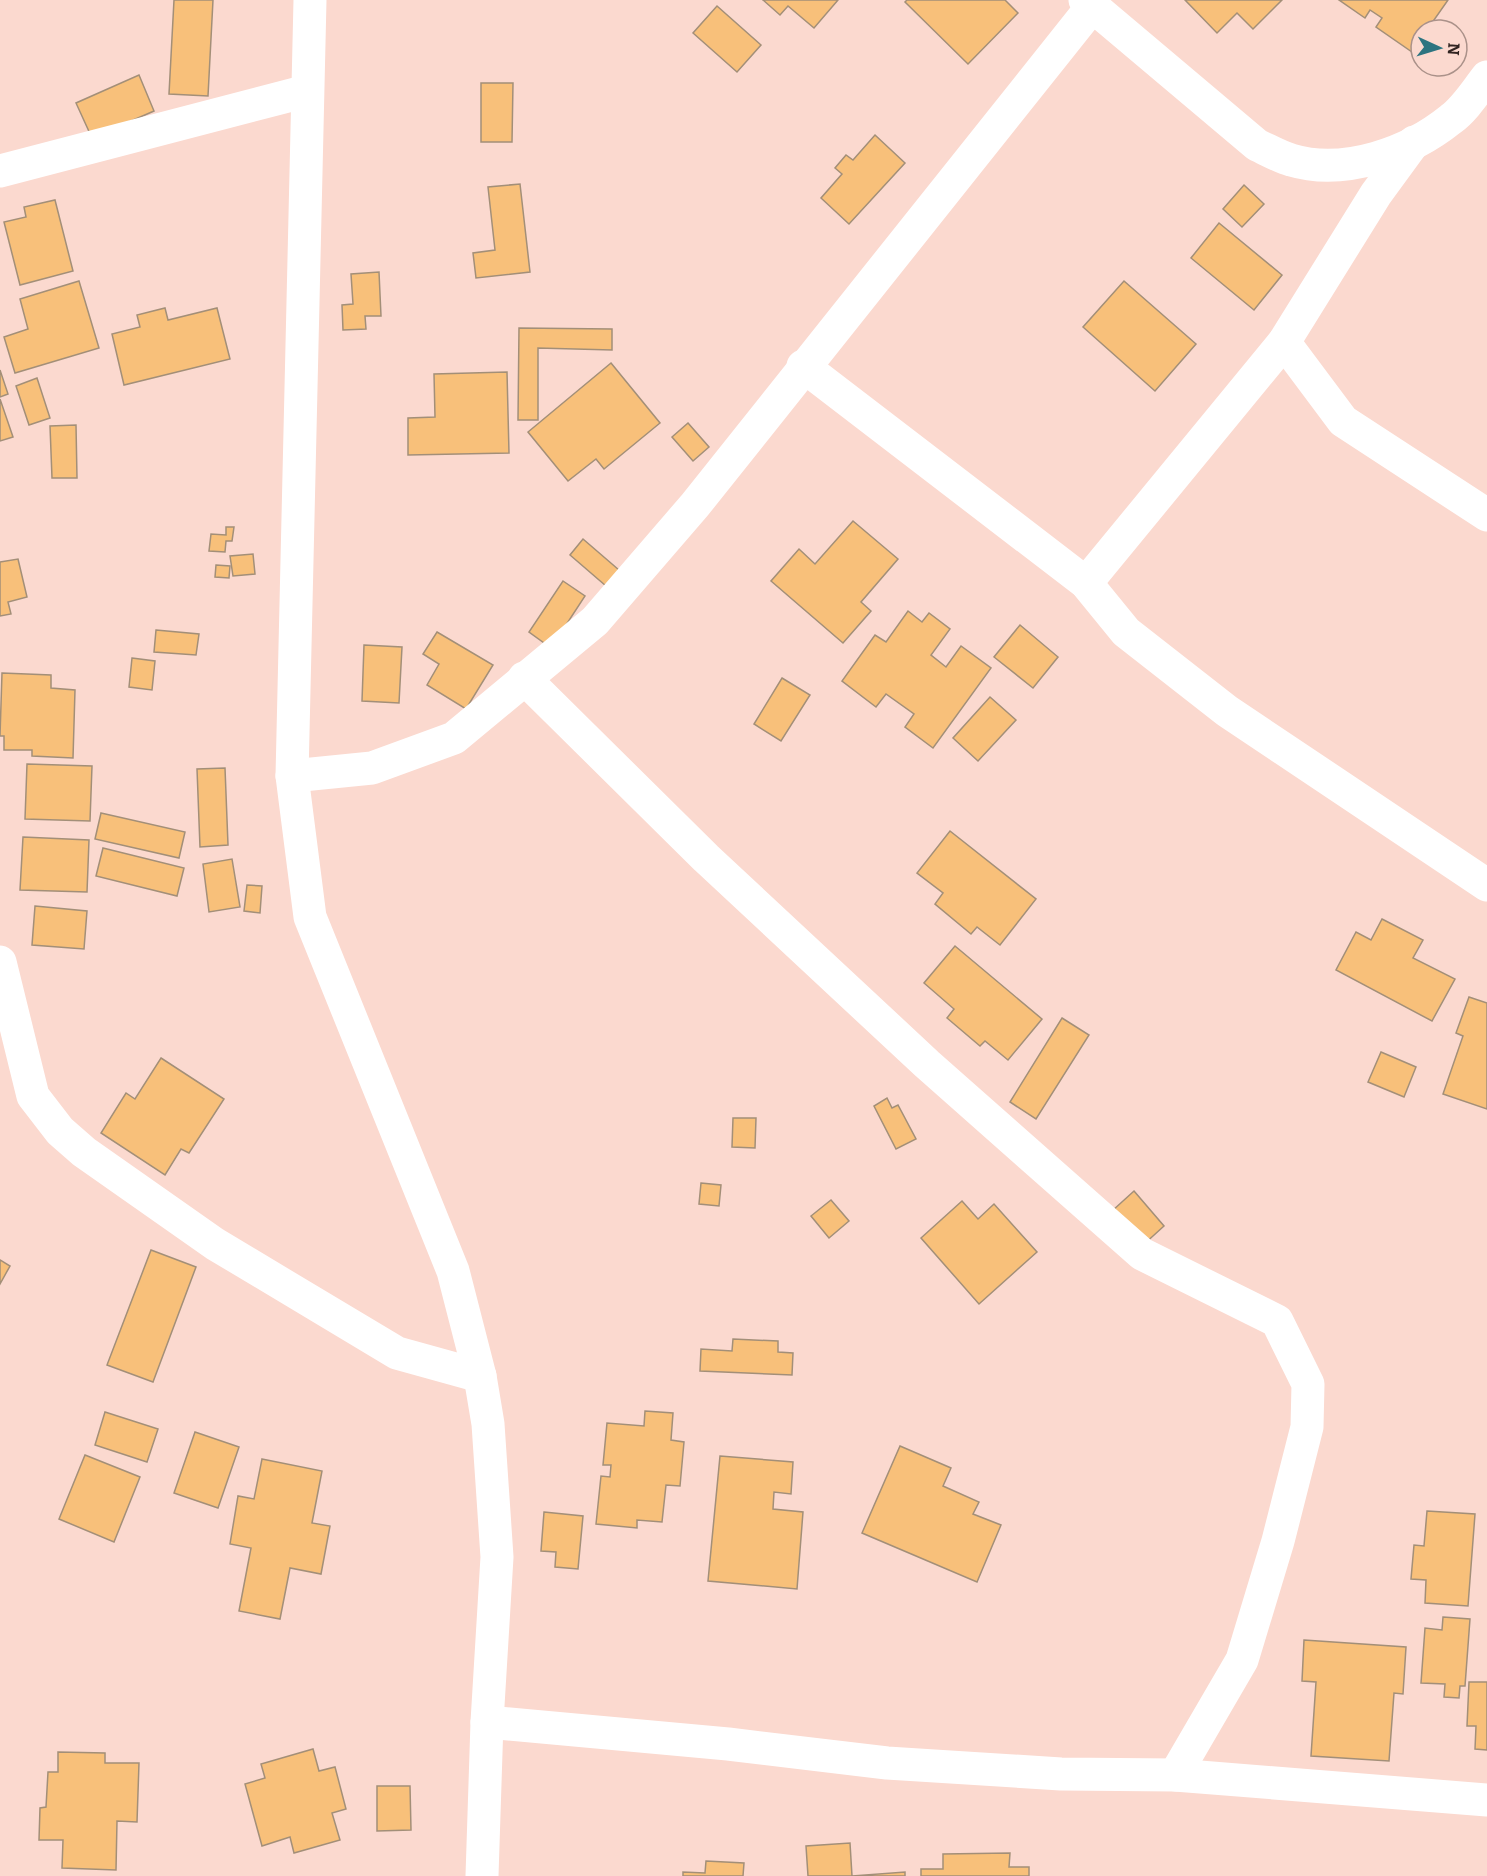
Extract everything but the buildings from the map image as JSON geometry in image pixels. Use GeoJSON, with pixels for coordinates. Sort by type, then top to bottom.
{"type":"FeatureCollection","features":[{"type":"Feature","properties":{"kind":"street"},"geometry":{"type":"LineString","coordinates":[[310,0],[292,776],[310,917],[453,1271],[480,1376],[488,1424],[497,1557],[487,1722],[482,1876]]}},
{"type":"Feature","properties":{"kind":"street"},"geometry":{"type":"LineString","coordinates":[[292,776],[372,768],[454,738],[595,621],[695,505],[1088,4],[1257,145],[1290,160],[1326,166],[1362,163],[1414,142],[1452,119],[1487,108]]}},
{"type":"Feature","properties":{"kind":"street"},"geometry":{"type":"LineString","coordinates":[[1452,119],[1487,77]]}},
{"type":"Feature","properties":{"kind":"street"},"geometry":{"type":"LineString","coordinates":[[0,171],[307,91]]}},
{"type":"Feature","properties":{"kind":"street"},"geometry":{"type":"LineString","coordinates":[[1086,583],[1284,342],[1376,194],[1414,142]]}},
{"type":"Feature","properties":{"kind":"street"},"geometry":{"type":"LineString","coordinates":[[1284,342],[1343,421],[1487,515]]}},
{"type":"Feature","properties":{"kind":"street"},"geometry":{"type":"LineString","coordinates":[[803,366],[1086,583],[1126,632],[1227,711],[1487,885]]}},
{"type":"Feature","properties":{"kind":"street"},"geometry":{"type":"LineString","coordinates":[[524,678],[706,858],[919,1056],[1142,1254],[1277,1321],[1308,1384],[1307,1428],[1278,1541],[1242,1660],[1175,1776]]}},
{"type":"Feature","properties":{"kind":"street"},"geometry":{"type":"LineString","coordinates":[[0,962],[33,1096],[60,1131],[84,1152],[215,1244],[397,1353],[480,1376]]}},
{"type":"Feature","properties":{"kind":"street"},"geometry":{"type":"LineString","coordinates":[[487,1722],[728,1744],[887,1763],[1061,1774],[1175,1776],[1487,1800]]}}]}
